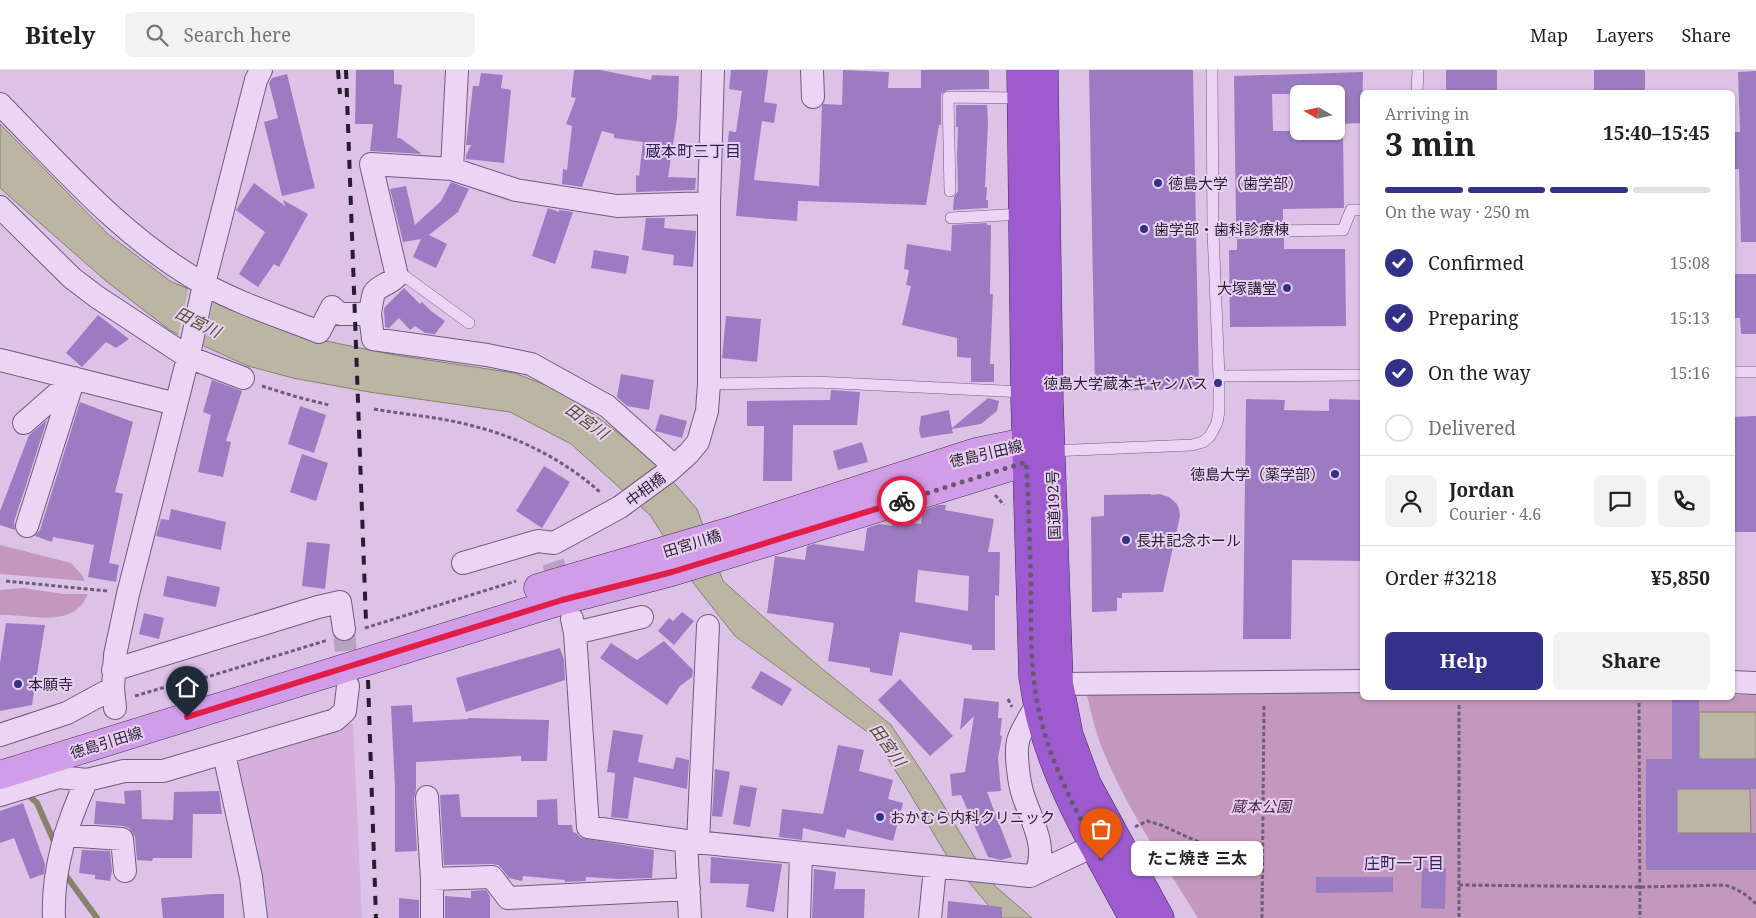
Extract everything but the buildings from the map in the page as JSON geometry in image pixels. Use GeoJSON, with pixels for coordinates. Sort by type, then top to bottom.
{"type":"FeatureCollection","features":[{"type":"Feature","properties":{"kind":"highway","name":"国道192号"},"geometry":{"type":"LineString","coordinates":[[1020,70],[1025,392],[1034,451],[1059,684],[1069,735],[1087,784],[1160,918]]}},
{"type":"Feature","properties":{"kind":"highway","name":"国道192号"},"geometry":{"type":"LineString","coordinates":[[1044,70],[1034,451],[1030,524],[1033,668],[1025,705],[1041,719],[1053,758],[1071,801],[1114,836],[1133,918]]}},
{"type":"Feature","properties":{"kind":"main road","name":"徳島引田線"},"geometry":{"type":"LineString","coordinates":[[736,541],[1034,451]]}},
{"type":"Feature","properties":{"kind":"main road","name":"田宮川橋"},"geometry":{"type":"LineString","coordinates":[[664,563],[736,541]]}},
{"type":"Feature","properties":{"kind":"main road","name":"徳島引田線"},"geometry":{"type":"LineString","coordinates":[[0,775],[562,600],[664,563]]}},
{"type":"Feature","properties":{"kind":"main road"},"geometry":{"type":"LineString","coordinates":[[0,755],[562,581],[664,563]]}},
{"type":"Feature","properties":{"kind":"street"},"geometry":{"type":"LineString","coordinates":[[114,692],[115,655],[128,594],[256,80],[261,70]]}},
{"type":"Feature","properties":{"kind":"street"},"geometry":{"type":"LineString","coordinates":[[452,169],[456,70]]}},
{"type":"Feature","properties":{"kind":"street","name":"中相橋"},"geometry":{"type":"LineString","coordinates":[[463,563],[538,540],[554,552],[619,508],[689,454],[698,442],[707,411],[709,203],[713,70]]}},
{"type":"Feature","properties":{"kind":"street"},"geometry":{"type":"LineString","coordinates":[[812,70],[813,98]]}},
{"type":"Feature","properties":{"kind":"street"},"geometry":{"type":"LineString","coordinates":[[0,104],[129,232],[204,286],[319,332],[332,307],[340,314],[370,314]]}},
{"type":"Feature","properties":{"kind":"street"},"geometry":{"type":"LineString","coordinates":[[671,468],[607,406],[531,364],[486,355],[373,339],[370,314],[374,294],[376,290],[393,281],[397,276],[371,164],[452,169],[516,190],[617,206],[709,203]]}},
{"type":"Feature","properties":{"kind":"street"},"geometry":{"type":"LineString","coordinates":[[0,206],[72,278],[97,297],[189,353],[243,378]]}},
{"type":"Feature","properties":{"kind":"street"},"geometry":{"type":"LineString","coordinates":[[0,360],[176,404]]}},
{"type":"Feature","properties":{"kind":"street"},"geometry":{"type":"LineString","coordinates":[[24,423],[74,378]]}},
{"type":"Feature","properties":{"kind":"street"},"geometry":{"type":"LineString","coordinates":[[27,526],[74,378]]}},
{"type":"Feature","properties":{"kind":"street"},"geometry":{"type":"LineString","coordinates":[[0,736],[67,713],[318,606],[340,602],[345,632]]}},
{"type":"Feature","properties":{"kind":"street"},"geometry":{"type":"LineString","coordinates":[[642,617],[573,626],[588,827],[692,842],[1030,876],[1114,836]]}},
{"type":"Feature","properties":{"kind":"street"},"geometry":{"type":"LineString","coordinates":[[690,918],[689,889],[708,626]]}},
{"type":"Feature","properties":{"kind":"street"},"geometry":{"type":"LineString","coordinates":[[1059,684],[1360,681]]}},
{"type":"Feature","properties":{"kind":"street"},"geometry":{"type":"LineString","coordinates":[[1735,682],[1756,683]]}},
{"type":"Feature","properties":{"kind":"street"},"geometry":{"type":"LineString","coordinates":[[0,796],[59,777],[87,780],[124,771],[163,772],[335,720],[345,711],[348,686]]}},
{"type":"Feature","properties":{"kind":"street"},"geometry":{"type":"LineString","coordinates":[[1025,705],[1018,740],[1018,754],[1022,792],[1040,839],[1041,854],[1036,873]]}},
{"type":"Feature","properties":{"kind":"street"},"geometry":{"type":"LineString","coordinates":[[120,748],[124,771]]}},
{"type":"Feature","properties":{"kind":"street"},"geometry":{"type":"LineString","coordinates":[[224,754],[251,877],[256,918]]}},
{"type":"Feature","properties":{"kind":"street"},"geometry":{"type":"LineString","coordinates":[[54,918],[53,902],[61,852],[75,806],[87,780]]}},
{"type":"Feature","properties":{"kind":"street"},"geometry":{"type":"LineString","coordinates":[[427,797],[432,879],[432,918]]}},
{"type":"Feature","properties":{"kind":"street"},"geometry":{"type":"LineString","coordinates":[[61,852],[122,839],[125,871]]}},
{"type":"Feature","properties":{"kind":"street"},"geometry":{"type":"LineString","coordinates":[[799,918],[801,853]]}},
{"type":"Feature","properties":{"kind":"street"},"geometry":{"type":"LineString","coordinates":[[930,918],[944,868]]}},
{"type":"Feature","properties":{"kind":"street"},"geometry":{"type":"LineString","coordinates":[[432,879],[492,877],[508,908],[689,889]]}},
{"type":"Feature","properties":{"kind":"lane"},"geometry":{"type":"LineString","coordinates":[[1034,451],[1192,445],[1203,442],[1210,436],[1217,423],[1219,376],[1213,232],[1212,70]]}},
{"type":"Feature","properties":{"kind":"lane"},"geometry":{"type":"LineString","coordinates":[[1417,90],[1418,70]]}},
{"type":"Feature","properties":{"kind":"lane"},"geometry":{"type":"LineString","coordinates":[[950,191],[948,96],[1021,98]]}},
{"type":"Feature","properties":{"kind":"lane"},"geometry":{"type":"LineString","coordinates":[[1213,232],[1342,230],[1352,210],[1360,210]]}},
{"type":"Feature","properties":{"kind":"lane"},"geometry":{"type":"LineString","coordinates":[[951,218],[1022,214]]}},
{"type":"Feature","properties":{"kind":"lane"},"geometry":{"type":"LineString","coordinates":[[396,270],[469,323]]}},
{"type":"Feature","properties":{"kind":"lane"},"geometry":{"type":"LineString","coordinates":[[1735,372],[1756,372]]}},
{"type":"Feature","properties":{"kind":"lane"},"geometry":{"type":"LineString","coordinates":[[1219,376],[1360,375]]}},
{"type":"Feature","properties":{"kind":"lane"},"geometry":{"type":"LineString","coordinates":[[708,384],[816,382],[1025,392]]}},
{"type":"Feature","properties":{"kind":"path"},"geometry":{"type":"LineString","coordinates":[[243,378],[296,398],[329,405]]}},
{"type":"Feature","properties":{"kind":"path"},"geometry":{"type":"LineString","coordinates":[[374,410],[472,425],[510,437],[552,457],[619,508]]}},
{"type":"Feature","properties":{"kind":"path"},"geometry":{"type":"LineString","coordinates":[[114,692],[162,689],[207,677],[345,632],[521,579]]}},
{"type":"Feature","properties":{"kind":"path"},"geometry":{"type":"LineString","coordinates":[[6,580],[128,594]]}},
{"type":"Feature","properties":{"kind":"path"},"geometry":{"type":"LineString","coordinates":[[1008,698],[1025,705]]}},
{"type":"Feature","properties":{"kind":"path"},"geometry":{"type":"LineString","coordinates":[[1639,703],[1640,918]]}},
{"type":"Feature","properties":{"kind":"path"},"geometry":{"type":"LineString","coordinates":[[1262,918],[1264,704]]}},
{"type":"Feature","properties":{"kind":"path"},"geometry":{"type":"LineString","coordinates":[[1459,705],[1459,918]]}},
{"type":"Feature","properties":{"kind":"path"},"geometry":{"type":"LineString","coordinates":[[1114,836],[1147,821],[1212,848],[1242,852],[1263,862]]}},
{"type":"Feature","properties":{"kind":"path"},"geometry":{"type":"LineString","coordinates":[[1459,885],[1640,887],[1725,885],[1738,889],[1756,904]]}},
{"type":"Feature","properties":{"kind":"shaded area"},"geometry":{"type":"Polygon","coordinates":[[[353,723],[362,918],[266,918],[233,756],[292,737],[353,723]]]}},
{"type":"Feature","properties":{"kind":"green space"},"geometry":{"type":"Polygon","coordinates":[[[0,545],[71,563],[85,581],[0,574],[0,545]]]}},
{"type":"Feature","properties":{"kind":"green space"},"geometry":{"type":"Polygon","coordinates":[[[23,588],[64,594],[88,594],[81,605],[72,612],[61,616],[50,618],[0,615],[0,590],[23,588]]]}},
{"type":"Feature","properties":{"kind":"green space","name":"蔵本公園"},"geometry":{"type":"Polygon","coordinates":[[[1086,692],[1360,693],[1360,700],[1735,700],[1735,695],[1756,695],[1756,918],[1198,918],[1146,835],[1122,792],[1093,720],[1086,692]]]}},
{"type":"Feature","properties":{"kind":"water","name":"田宮川"},"geometry":{"type":"Polygon","coordinates":[[[0,124],[109,235],[170,281],[296,335],[395,355],[514,373],[564,392],[654,460],[697,509],[723,581],[814,662],[891,725],[935,791],[977,861],[995,886],[1032,918],[999,918],[947,856],[873,736],[735,636],[694,584],[650,515],[571,444],[510,412],[369,392],[293,378],[248,366],[171,331],[106,281],[0,188],[0,124]]]}},
{"type":"Feature","properties":{"kind":"water"},"geometry":{"type":"Polygon","coordinates":[[[1699,712],[1756,712],[1756,759],[1699,759],[1699,712]]]}},
{"type":"Feature","properties":{"kind":"water"},"geometry":{"type":"Polygon","coordinates":[[[1677,789],[1750,789],[1751,833],[1677,833],[1677,789]]]}},
{"type":"Feature","properties":{"kind":"pier"},"geometry":{"type":"Polygon","coordinates":[[[189,286],[214,297],[203,348],[178,336],[189,286]]]}},
{"type":"Feature","properties":{"kind":"waterway"},"geometry":{"type":"LineString","coordinates":[[27,794],[37,803],[56,846]]}},
{"type":"Feature","properties":{"kind":"waterway"},"geometry":{"type":"LineString","coordinates":[[65,872],[97,918]]}},
{"type":"Feature","properties":{"kind":"tunnel"},"geometry":{"type":"LineString","coordinates":[[553,562],[564,596]]}},
{"type":"Feature","properties":{"kind":"tunnel"},"geometry":{"type":"LineString","coordinates":[[344,629],[348,683]]}},
{"type":"Feature","properties":{"kind":"railway"},"geometry":{"type":"LineString","coordinates":[[338,70],[340,94]]}},
{"type":"Feature","properties":{"kind":"railway"},"geometry":{"type":"LineString","coordinates":[[346,70],[366,622]]}},
{"type":"Feature","properties":{"kind":"railway"},"geometry":{"type":"LineString","coordinates":[[368,680],[376,918]]}},
{"type":"Feature","properties":{"kind":"way so far"},"geometry":{"type":"LineString","coordinates":[[902,501],[1026,462],[1030,524],[1031,628],[1034,678],[1041,719],[1053,758],[1071,801],[1101,859]]}},
{"type":"Feature","properties":{"kind":"place","name":"徳島大学（歯学部）"},"geometry":{"type":"Point","coordinates":[1158,183]}},
{"type":"Feature","properties":{"kind":"place","name":"歯学部・歯科診療棟"},"geometry":{"type":"Point","coordinates":[1144,229]}},
{"type":"Feature","properties":{"kind":"place","name":"大塚講堂"},"geometry":{"type":"Point","coordinates":[1287,288]}},
{"type":"Feature","properties":{"kind":"place","name":"徳島大学蔵本キャンパス"},"geometry":{"type":"Point","coordinates":[1218,383]}},
{"type":"Feature","properties":{"kind":"place","name":"徳島大学（薬学部）"},"geometry":{"type":"Point","coordinates":[1335,474]}},
{"type":"Feature","properties":{"kind":"place","name":"長井記念ホール"},"geometry":{"type":"Point","coordinates":[1126,540]}},
{"type":"Feature","properties":{"kind":"place","name":"本願寺"},"geometry":{"type":"Point","coordinates":[18,684]}},
{"type":"Feature","properties":{"kind":"place","name":"おかむら内科クリニック"},"geometry":{"type":"Point","coordinates":[880,817]}},
{"type":"Feature","properties":{"kind":"place","name":"たこ焼き 三太"},"geometry":{"type":"Point","coordinates":[1101,859]}},
{"type":"Feature","properties":{"kind":"district","name":"蔵本町三丁目"},"geometry":{"type":"Point","coordinates":[693,151]}},
{"type":"Feature","properties":{"kind":"district","name":"庄町一丁目"},"geometry":{"type":"Point","coordinates":[1404,863]}},
{"type":"Feature","properties":{"kind":"route"},"geometry":{"type":"LineString","coordinates":[[187,717],[562,600],[672,572],[902,501]]}}]}
